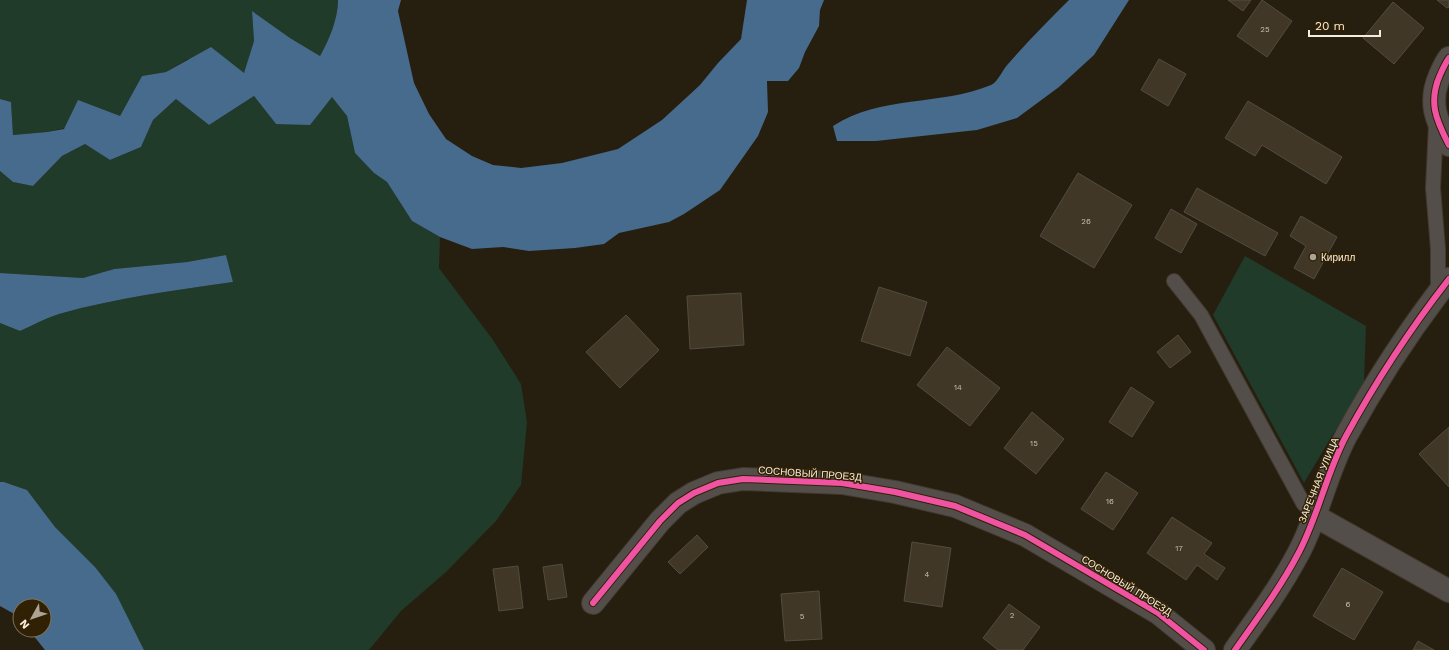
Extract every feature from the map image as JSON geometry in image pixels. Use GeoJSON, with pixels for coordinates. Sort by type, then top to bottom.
{"type":"FeatureCollection","features":[{"type":"Feature","properties":{"kind":"street"},"geometry":{"type":"LineString","coordinates":[[1449,58],[1437,83],[1433,101],[1436,118],[1449,144]]}},
{"type":"Feature","properties":{"kind":"street","name":"ЗАРЕЧНАЯ УЛИЦА"},"geometry":{"type":"LineString","coordinates":[[1235,650],[1277,590],[1298,554],[1315,516],[1345,438],[1378,380],[1443,287]]}},
{"type":"Feature","properties":{"kind":"street","name":"СОСНОВЫЙ ПРОЕЗД"},"geometry":{"type":"LineString","coordinates":[[593,603],[660,521],[678,503],[694,493],[718,483],[743,479],[842,483],[895,492],[955,506],[1025,535],[1158,613],[1204,650]]}},
{"type":"Feature","properties":{"kind":"street"},"geometry":{"type":"LineString","coordinates":[[1315,516],[1449,592]]}},
{"type":"Feature","properties":{"kind":"lane"},"geometry":{"type":"LineString","coordinates":[[1436,118],[1433,188],[1443,287]]}},
{"type":"Feature","properties":{"kind":"lane"},"geometry":{"type":"LineString","coordinates":[[1174,281],[1201,315],[1303,503],[1315,516]]}},
{"type":"Feature","properties":{"kind":"green space"},"geometry":{"type":"Polygon","coordinates":[[[0,0],[338,0],[338,7],[327,43],[320,56],[290,38],[252,11],[254,41],[244,74],[188,59],[166,72],[142,76],[120,116],[47,132],[13,135],[11,102],[0,99],[0,0]]]}},
{"type":"Feature","properties":{"kind":"green space"},"geometry":{"type":"Polygon","coordinates":[[[254,96],[276,124],[332,96],[347,116],[355,153],[374,173],[387,182],[412,221],[440,237],[439,268],[493,340],[521,384],[527,422],[521,485],[496,521],[446,572],[401,611],[369,650],[144,650],[133,628],[95,567],[55,527],[27,490],[0,482],[0,323],[20,331],[54,316],[80,308],[146,295],[233,282],[226,255],[187,262],[114,269],[83,278],[0,273],[0,171],[13,182],[33,186],[62,156],[85,144],[110,160],[141,147],[153,120],[176,99],[209,125],[254,96]]]}},
{"type":"Feature","properties":{"kind":"green space"},"geometry":{"type":"Polygon","coordinates":[[[1245,256],[1366,326],[1364,382],[1304,483],[1213,315],[1245,256]]]}},
{"type":"Feature","properties":{"kind":"water"},"geometry":{"type":"Polygon","coordinates":[[[338,0],[401,0],[398,11],[414,83],[429,114],[446,139],[472,156],[493,165],[521,168],[562,163],[618,149],[662,120],[700,85],[718,63],[741,39],[747,0],[824,0],[820,10],[819,26],[805,52],[799,68],[788,81],[767,81],[768,112],[758,136],[720,190],[669,222],[619,233],[604,244],[575,248],[529,251],[503,247],[472,249],[440,237],[412,221],[387,182],[374,173],[355,153],[347,116],[332,97],[310,125],[276,124],[254,96],[209,125],[176,99],[153,120],[141,147],[110,160],[85,144],[62,156],[33,186],[13,182],[0,171],[0,99],[11,102],[13,135],[64,129],[78,100],[120,116],[142,76],[166,72],[211,47],[244,73],[254,41],[252,11],[290,38],[320,56],[332,29],[338,7],[338,0]]]}},
{"type":"Feature","properties":{"kind":"water"},"geometry":{"type":"Polygon","coordinates":[[[1069,0],[1129,0],[1094,55],[1059,87],[1017,118],[977,130],[876,141],[837,141],[833,126],[851,116],[870,109],[952,96],[972,92],[991,85],[996,81],[1006,66],[1069,0]]]}},
{"type":"Feature","properties":{"kind":"water"},"geometry":{"type":"Polygon","coordinates":[[[226,255],[233,282],[146,295],[80,308],[54,316],[20,331],[0,323],[0,273],[83,278],[114,269],[187,262],[226,255]]]}},
{"type":"Feature","properties":{"kind":"water"},"geometry":{"type":"Polygon","coordinates":[[[0,482],[4,482],[27,490],[55,527],[95,567],[116,594],[144,650],[45,650],[35,638],[52,638],[52,598],[12,598],[12,613],[0,606],[0,482]]]}},
{"type":"Feature","properties":{"kind":"building"},"geometry":{"type":"Polygon","coordinates":[[[1228,0],[1251,0],[1243,11],[1228,0]]]}},
{"type":"Feature","properties":{"kind":"building"},"geometry":{"type":"Polygon","coordinates":[[[1262,0],[1292,21],[1267,57],[1237,36],[1262,0]]]}},
{"type":"Feature","properties":{"kind":"building"},"geometry":{"type":"Polygon","coordinates":[[[1437,0],[1449,0],[1449,7],[1447,8],[1437,0]]]}},
{"type":"Feature","properties":{"kind":"building"},"geometry":{"type":"Polygon","coordinates":[[[1393,2],[1424,28],[1394,64],[1363,38],[1393,2]]]}},
{"type":"Feature","properties":{"kind":"building"},"geometry":{"type":"Polygon","coordinates":[[[1159,59],[1186,74],[1168,106],[1141,90],[1159,59]]]}},
{"type":"Feature","properties":{"kind":"building"},"geometry":{"type":"Polygon","coordinates":[[[1248,101],[1342,157],[1326,184],[1262,145],[1255,156],[1225,138],[1248,101]]]}},
{"type":"Feature","properties":{"kind":"building"},"geometry":{"type":"Polygon","coordinates":[[[1078,173],[1132,205],[1094,268],[1040,236],[1078,173]]]}},
{"type":"Feature","properties":{"kind":"building"},"geometry":{"type":"Polygon","coordinates":[[[1197,188],[1278,233],[1265,256],[1184,212],[1197,188]]]}},
{"type":"Feature","properties":{"kind":"building"},"geometry":{"type":"Polygon","coordinates":[[[1171,209],[1197,224],[1181,253],[1155,238],[1171,209]]]}},
{"type":"Feature","properties":{"kind":"building","name":"Кирилл"},"geometry":{"type":"Polygon","coordinates":[[[1301,216],[1337,237],[1314,279],[1294,268],[1306,246],[1290,236],[1301,216]]]}},
{"type":"Feature","properties":{"kind":"building"},"geometry":{"type":"Polygon","coordinates":[[[879,287],[927,302],[910,356],[861,341],[879,287]]]}},
{"type":"Feature","properties":{"kind":"building"},"geometry":{"type":"Polygon","coordinates":[[[741,293],[744,345],[690,349],[687,296],[741,293]]]}},
{"type":"Feature","properties":{"kind":"building"},"geometry":{"type":"Polygon","coordinates":[[[626,315],[659,350],[620,388],[586,352],[626,315]]]}},
{"type":"Feature","properties":{"kind":"building"},"geometry":{"type":"Polygon","coordinates":[[[1178,335],[1191,352],[1170,368],[1157,352],[1178,335]]]}},
{"type":"Feature","properties":{"kind":"building"},"geometry":{"type":"Polygon","coordinates":[[[947,347],[1000,388],[970,426],[917,385],[947,347]]]}},
{"type":"Feature","properties":{"kind":"building"},"geometry":{"type":"Polygon","coordinates":[[[1131,387],[1154,402],[1132,437],[1109,422],[1131,387]]]}},
{"type":"Feature","properties":{"kind":"building"},"geometry":{"type":"Polygon","coordinates":[[[1032,412],[1064,439],[1036,474],[1004,448],[1032,412]]]}},
{"type":"Feature","properties":{"kind":"building"},"geometry":{"type":"Polygon","coordinates":[[[1449,427],[1449,487],[1419,454],[1449,427]]]}},
{"type":"Feature","properties":{"kind":"building"},"geometry":{"type":"Polygon","coordinates":[[[1106,472],[1138,493],[1113,530],[1081,509],[1106,472]]]}},
{"type":"Feature","properties":{"kind":"building"},"geometry":{"type":"Polygon","coordinates":[[[1172,517],[1212,543],[1204,554],[1225,568],[1217,580],[1197,565],[1186,580],[1147,553],[1172,517]]]}},
{"type":"Feature","properties":{"kind":"building"},"geometry":{"type":"Polygon","coordinates":[[[697,535],[708,547],[680,574],[668,562],[697,535]]]}},
{"type":"Feature","properties":{"kind":"building"},"geometry":{"type":"Polygon","coordinates":[[[912,542],[951,548],[942,607],[904,601],[912,542]]]}},
{"type":"Feature","properties":{"kind":"building"},"geometry":{"type":"Polygon","coordinates":[[[562,564],[567,597],[548,600],[543,567],[562,564]]]}},
{"type":"Feature","properties":{"kind":"building"},"geometry":{"type":"Polygon","coordinates":[[[518,566],[523,608],[499,611],[493,569],[518,566]]]}},
{"type":"Feature","properties":{"kind":"building"},"geometry":{"type":"Polygon","coordinates":[[[1342,568],[1383,592],[1354,640],[1313,616],[1342,568]]]}},
{"type":"Feature","properties":{"kind":"building"},"geometry":{"type":"Polygon","coordinates":[[[819,591],[822,639],[785,641],[781,594],[819,591]]]}},
{"type":"Feature","properties":{"kind":"building"},"geometry":{"type":"Polygon","coordinates":[[[1009,604],[1040,627],[1023,650],[998,650],[983,638],[1009,604]]]}},
{"type":"Feature","properties":{"kind":"building"},"geometry":{"type":"Polygon","coordinates":[[[1418,641],[1434,650],[1413,650],[1418,641]]]}},
{"type":"Feature","properties":{"kind":"cycle path"},"geometry":{"type":"LineString","coordinates":[[1449,58],[1436,85],[1434,102],[1437,119],[1449,145]]}},
{"type":"Feature","properties":{"kind":"cycle path"},"geometry":{"type":"LineString","coordinates":[[1235,650],[1276,591],[1298,554],[1311,525],[1339,450],[1357,416],[1381,375],[1407,336],[1449,279]]}},
{"type":"Feature","properties":{"kind":"cycle path"},"geometry":{"type":"LineString","coordinates":[[593,603],[660,521],[678,503],[694,493],[718,483],[743,479],[842,483],[895,492],[955,506],[1025,535],[1158,613],[1204,650]]}},
{"type":"Feature","properties":{"kind":"place","name":"Кирилл"},"geometry":{"type":"Point","coordinates":[1313,257]}}]}
